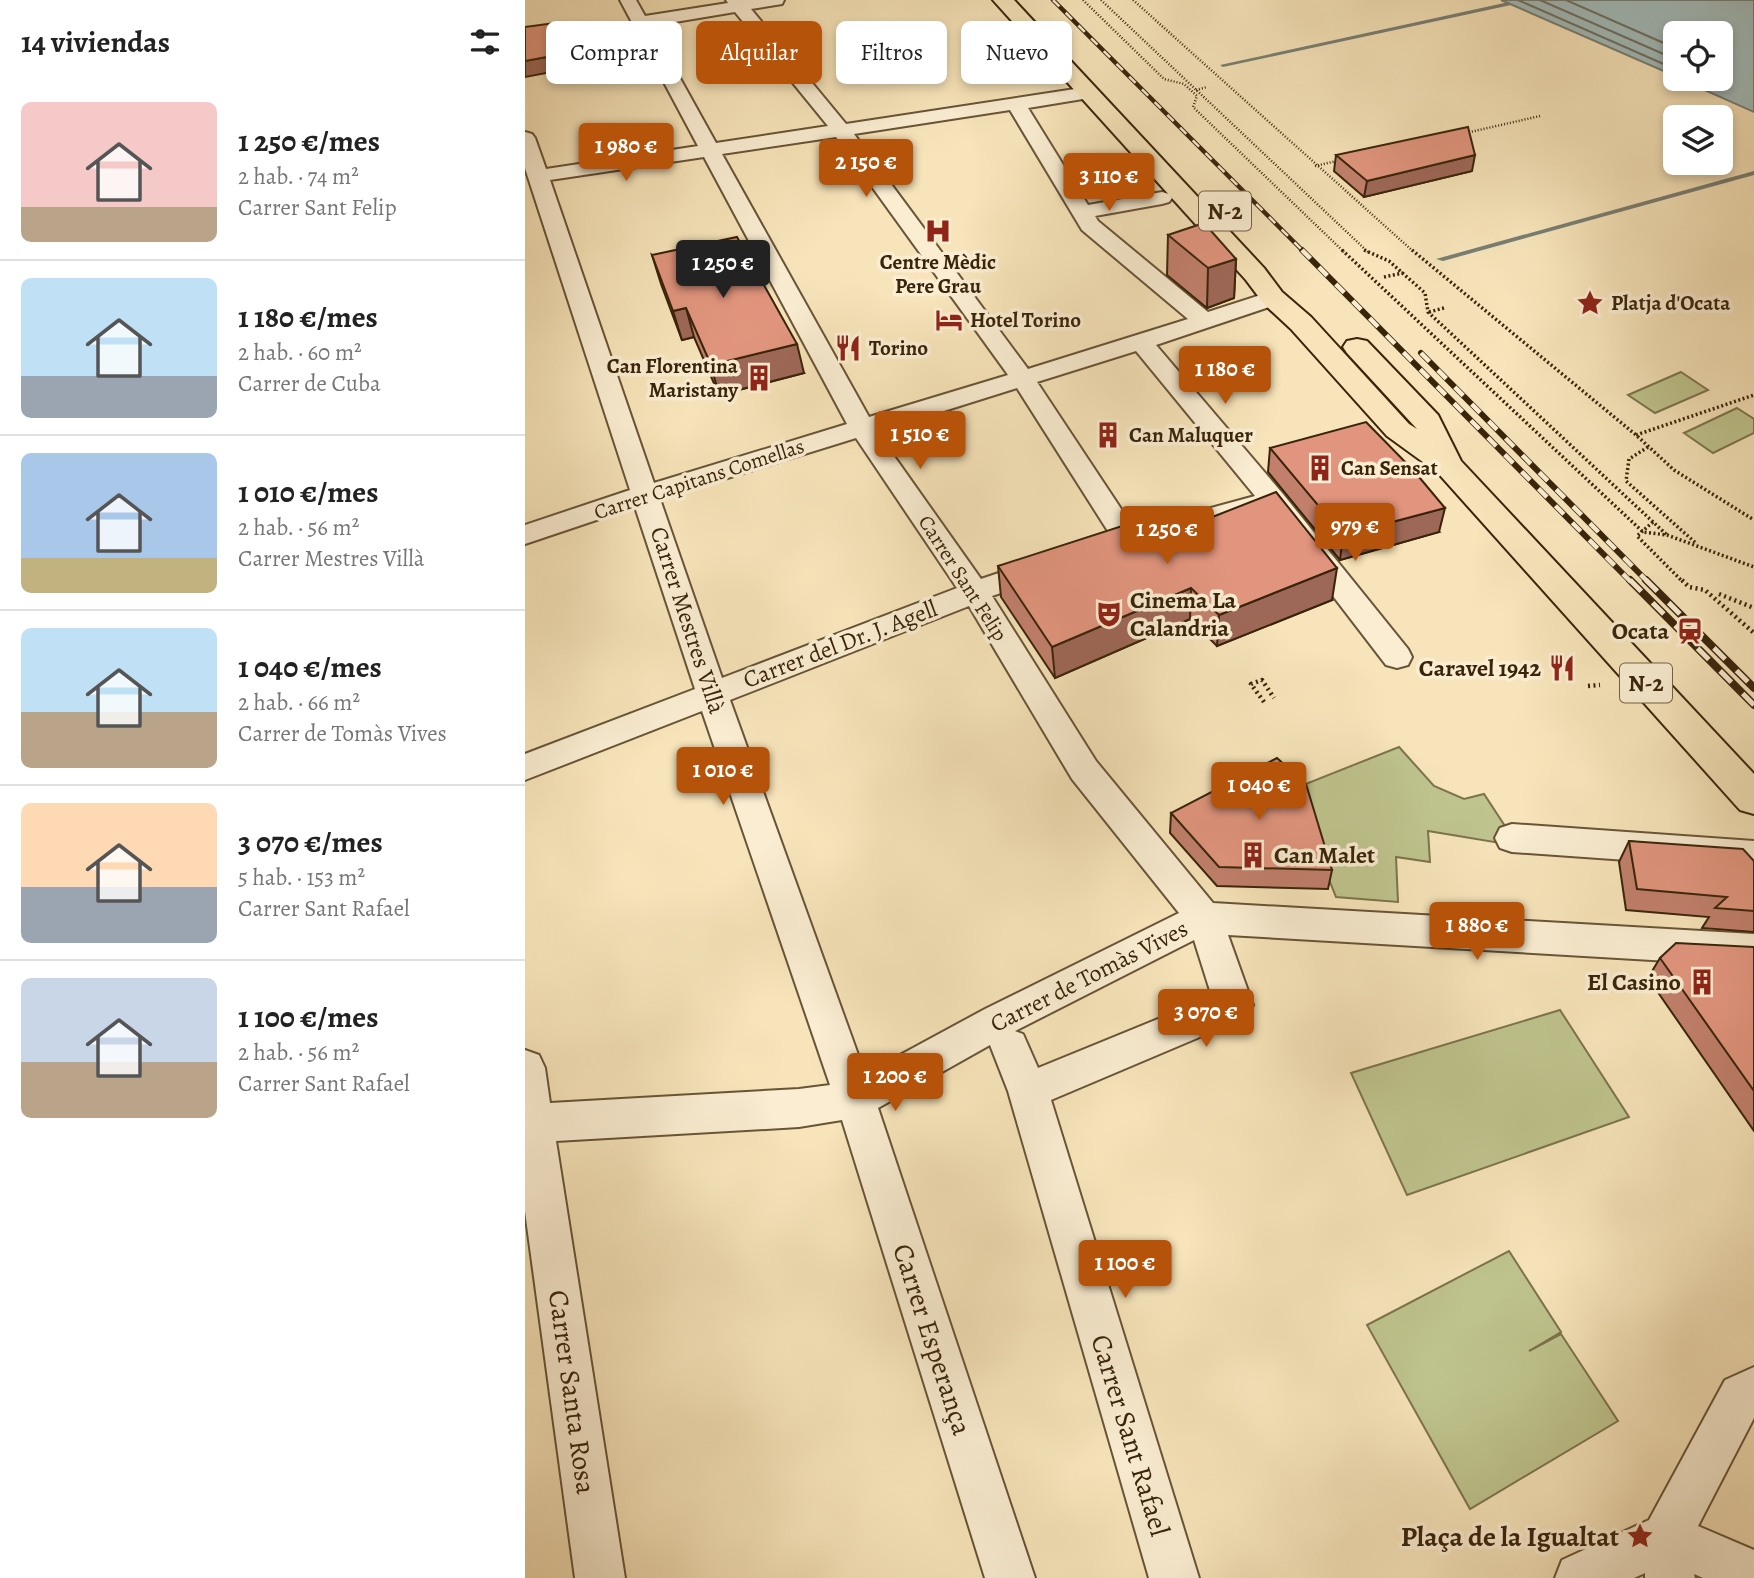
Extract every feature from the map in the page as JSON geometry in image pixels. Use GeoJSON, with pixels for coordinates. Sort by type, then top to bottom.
{"type":"FeatureCollection","features":[{"type":"Feature","properties":{"kind":"main road","name":"N-2"},"geometry":{"type":"LineString","coordinates":[[1003,0],[1255,274],[1273,299],[1301,323],[1398,430],[1448,466],[1754,799]]}},
{"type":"Feature","properties":{"kind":"main road","name":"N-2"},"geometry":{"type":"LineString","coordinates":[[1024,0],[1279,268]]}},
{"type":"Feature","properties":{"kind":"main road"},"geometry":{"type":"LineString","coordinates":[[1273,299],[1297,302],[1312,314],[1377,384],[1428,421]]}},
{"type":"Feature","properties":{"kind":"main road","name":"N-2"},"geometry":{"type":"LineString","coordinates":[[1345,335],[1428,421],[1448,466]]}},
{"type":"Feature","properties":{"kind":"street"},"geometry":{"type":"LineString","coordinates":[[636,12],[776,0]]}},
{"type":"Feature","properties":{"kind":"street"},"geometry":{"type":"LineString","coordinates":[[736,2],[841,130],[1022,378],[1115,544],[1273,500]]}},
{"type":"Feature","properties":{"kind":"street","name":"Carrer Sant Felip"},"geometry":{"type":"LineString","coordinates":[[636,12],[861,427],[1203,918]]}},
{"type":"Feature","properties":{"kind":"street"},"geometry":{"type":"LineString","coordinates":[[538,176],[1088,93]]}},
{"type":"Feature","properties":{"kind":"street"},"geometry":{"type":"LineString","coordinates":[[1016,104],[1090,225],[1204,320]]}},
{"type":"Feature","properties":{"kind":"street","name":"Carrer Mestres Villà"},"geometry":{"type":"LineString","coordinates":[[525,138],[647,494],[712,694],[855,1100]]}},
{"type":"Feature","properties":{"kind":"street"},"geometry":{"type":"LineString","coordinates":[[1082,212],[1162,198]]}},
{"type":"Feature","properties":{"kind":"street","name":"Carrer Capitans Comellas"},"geometry":{"type":"LineString","coordinates":[[525,535],[647,494],[1273,299]]}},
{"type":"Feature","properties":{"kind":"street"},"geometry":{"type":"LineString","coordinates":[[1141,342],[1273,500],[1397,657]]}},
{"type":"Feature","properties":{"kind":"street","name":"Carrer del Dr. J. Agell"},"geometry":{"type":"LineString","coordinates":[[525,767],[975,592],[1064,561]]}},
{"type":"Feature","properties":{"kind":"street"},"geometry":{"type":"LineString","coordinates":[[1512,838],[1754,855]]}},
{"type":"Feature","properties":{"kind":"street"},"geometry":{"type":"LineString","coordinates":[[1028,1091],[1234,1005],[1203,918]]}},
{"type":"Feature","properties":{"kind":"street","name":"Carrer de Tomàs Vives"},"geometry":{"type":"LineString","coordinates":[[530,1124],[799,1108],[855,1100],[998,1021],[1203,918],[1754,950]]}},
{"type":"Feature","properties":{"kind":"street","name":"Carrer Sant Rafael"},"geometry":{"type":"LineString","coordinates":[[1009,1046],[1028,1091],[1174,1578]]}},
{"type":"Feature","properties":{"kind":"street","name":"Carrer Santa Rosa"},"geometry":{"type":"LineString","coordinates":[[525,1068],[530,1124],[600,1578]]}},
{"type":"Feature","properties":{"kind":"street","name":"Carrer Esperança"},"geometry":{"type":"LineString","coordinates":[[855,1100],[1010,1578]]}},
{"type":"Feature","properties":{"kind":"street"},"geometry":{"type":"LineString","coordinates":[[1668,1558],[1741,1396],[1754,1390]]}},
{"type":"Feature","properties":{"kind":"street"},"geometry":{"type":"LineString","coordinates":[[1580,1578],[1668,1558],[1754,1575]]}},
{"type":"Feature","properties":{"kind":"path"},"geometry":{"type":"LineString","coordinates":[[1083,0],[1164,79],[1184,84],[1197,96],[1193,107],[1407,314],[1643,532],[1667,535],[1754,567]]}},
{"type":"Feature","properties":{"kind":"path"},"geometry":{"type":"LineString","coordinates":[[1101,0],[1365,251],[1389,261],[1425,293],[1428,312],[1667,535]]}},
{"type":"Feature","properties":{"kind":"path"},"geometry":{"type":"LineString","coordinates":[[1133,0],[1382,226],[1636,435],[1674,470],[1754,520]]}},
{"type":"Feature","properties":{"kind":"path"},"geometry":{"type":"LineString","coordinates":[[1196,90],[1207,88]]}},
{"type":"Feature","properties":{"kind":"path"},"geometry":{"type":"LineString","coordinates":[[1461,134],[1540,116]]}},
{"type":"Feature","properties":{"kind":"path"},"geometry":{"type":"LineString","coordinates":[[1314,166],[1341,160]]}},
{"type":"Feature","properties":{"kind":"path"},"geometry":{"type":"LineString","coordinates":[[1384,277],[1403,273]]}},
{"type":"Feature","properties":{"kind":"path"},"geometry":{"type":"LineString","coordinates":[[1428,312],[1444,309]]}},
{"type":"Feature","properties":{"kind":"path"},"geometry":{"type":"LineString","coordinates":[[1636,435],[1754,395]]}},
{"type":"Feature","properties":{"kind":"path"},"geometry":{"type":"LineString","coordinates":[[1648,447],[1629,459],[1626,481],[1700,547]]}},
{"type":"Feature","properties":{"kind":"path"},"geometry":{"type":"LineString","coordinates":[[1653,522],[1637,536],[1689,587],[1706,590],[1754,633]]}},
{"type":"Feature","properties":{"kind":"path"},"geometry":{"type":"LineString","coordinates":[[1719,594],[1754,608]]}},
{"type":"Feature","properties":{"kind":"path"},"geometry":{"type":"LineString","coordinates":[[1264,702],[1251,684],[1262,680],[1274,698]]}},
{"type":"Feature","properties":{"kind":"green space"},"geometry":{"type":"Polygon","coordinates":[[[1681,372],[1708,390],[1655,413],[1628,395],[1681,372]]]}},
{"type":"Feature","properties":{"kind":"green space"},"geometry":{"type":"Polygon","coordinates":[[[1737,408],[1754,419],[1754,433],[1713,453],[1684,433],[1737,408]]]}},
{"type":"Feature","properties":{"kind":"green space"},"geometry":{"type":"Polygon","coordinates":[[[1399,747],[1434,786],[1464,799],[1484,794],[1518,846],[1428,831],[1430,862],[1396,857],[1398,902],[1336,897],[1293,789],[1399,747]]]}},
{"type":"Feature","properties":{"kind":"green space"},"geometry":{"type":"Polygon","coordinates":[[[1560,1010],[1629,1117],[1407,1195],[1351,1073],[1560,1010]]]}},
{"type":"Feature","properties":{"kind":"green space"},"geometry":{"type":"Polygon","coordinates":[[[1509,1251],[1561,1332],[1529,1351],[1561,1334],[1618,1421],[1470,1509],[1367,1325],[1509,1251]]]}},
{"type":"Feature","properties":{"kind":"water"},"geometry":{"type":"Polygon","coordinates":[[[1501,0],[1754,0],[1754,112],[1707,91],[1733,91],[1733,21],[1663,21],[1663,71],[1501,0]]]}},
{"type":"Feature","properties":{"kind":"building"},"geometry":{"type":"Polygon","coordinates":[[[546,24],[546,57],[525,61],[525,27],[546,24]]]}},
{"type":"Feature","properties":{"kind":"building"},"geometry":{"type":"Polygon","coordinates":[[[1468,127],[1475,155],[1367,181],[1336,155],[1468,127]]]}},
{"type":"Feature","properties":{"kind":"building"},"geometry":{"type":"Polygon","coordinates":[[[1204,223],[1236,259],[1208,268],[1168,235],[1204,223]]]}},
{"type":"Feature","properties":{"kind":"building"},"geometry":{"type":"Polygon","coordinates":[[[737,237],[797,344],[711,365],[686,308],[673,311],[652,255],[737,237]]]}},
{"type":"Feature","properties":{"kind":"building"},"geometry":{"type":"Polygon","coordinates":[[[1366,422],[1414,471],[1445,508],[1343,535],[1270,448],[1366,422]]]}},
{"type":"Feature","properties":{"kind":"building"},"geometry":{"type":"Polygon","coordinates":[[[1276,492],[1337,568],[1219,615],[1191,588],[1052,647],[998,566],[1181,507],[1197,523],[1276,492]]]}},
{"type":"Feature","properties":{"kind":"building","name":"Can Malet"},"geometry":{"type":"Polygon","coordinates":[[[1277,758],[1306,784],[1332,870],[1219,867],[1171,813],[1277,758]]]}},
{"type":"Feature","properties":{"kind":"building"},"geometry":{"type":"Polygon","coordinates":[[[1629,841],[1743,849],[1754,861],[1754,911],[1715,908],[1727,897],[1637,889],[1629,841]]]}},
{"type":"Feature","properties":{"kind":"building"},"geometry":{"type":"Polygon","coordinates":[[[1676,943],[1754,947],[1754,1091],[1660,958],[1676,943]]]}},
{"type":"Feature","properties":{"kind":"waterway"},"geometry":{"type":"LineString","coordinates":[[1223,65],[1509,4]]}},
{"type":"Feature","properties":{"kind":"waterway"},"geometry":{"type":"LineString","coordinates":[[1440,259],[1754,173]]}},
{"type":"Feature","properties":{"kind":"railway"},"geometry":{"type":"LineString","coordinates":[[1053,0],[1304,252]]}},
{"type":"Feature","properties":{"kind":"railway"},"geometry":{"type":"LineString","coordinates":[[1302,250],[1631,582]]}},
{"type":"Feature","properties":{"kind":"railway"},"geometry":{"type":"LineString","coordinates":[[1421,353],[1648,582]]}},
{"type":"Feature","properties":{"kind":"railway"},"geometry":{"type":"LineString","coordinates":[[1630,580],[1754,705]]}},
{"type":"Feature","properties":{"kind":"railway"},"geometry":{"type":"LineString","coordinates":[[1648,582],[1754,688]]}},
{"type":"Feature","properties":{"kind":"place","name":"Centre Mèdic Pere Grau"},"geometry":{"type":"Point","coordinates":[938,231]}},
{"type":"Feature","properties":{"kind":"place","name":"Platja d'Ocata"},"geometry":{"type":"Point","coordinates":[1590,303]}},
{"type":"Feature","properties":{"kind":"place","name":"Hotel Torino"},"geometry":{"type":"Point","coordinates":[949,320]}},
{"type":"Feature","properties":{"kind":"place","name":"Torino"},"geometry":{"type":"Point","coordinates":[848,348]}},
{"type":"Feature","properties":{"kind":"place","name":"Can Florentina Maristany"},"geometry":{"type":"Point","coordinates":[759,378]}},
{"type":"Feature","properties":{"kind":"place","name":"Can Maluquer"},"geometry":{"type":"Point","coordinates":[1108,435]}},
{"type":"Feature","properties":{"kind":"place","name":"Can Sensat"},"geometry":{"type":"Point","coordinates":[1320,468]}},
{"type":"Feature","properties":{"kind":"place","name":"Cinema La Calandria"},"geometry":{"type":"Point","coordinates":[1109,614]}},
{"type":"Feature","properties":{"kind":"place","name":"Ocata"},"geometry":{"type":"Point","coordinates":[1690,631]}},
{"type":"Feature","properties":{"kind":"place","name":"Caravel 1942"},"geometry":{"type":"Point","coordinates":[1562,668]}},
{"type":"Feature","properties":{"kind":"place","name":"Can Malet"},"geometry":{"type":"Point","coordinates":[1253,855]}},
{"type":"Feature","properties":{"kind":"place","name":"El Casino"},"geometry":{"type":"Point","coordinates":[1702,982]}},
{"type":"Feature","properties":{"kind":"place","name":"Plaça de la Igualtat"},"geometry":{"type":"Point","coordinates":[1640,1536]}}]}
